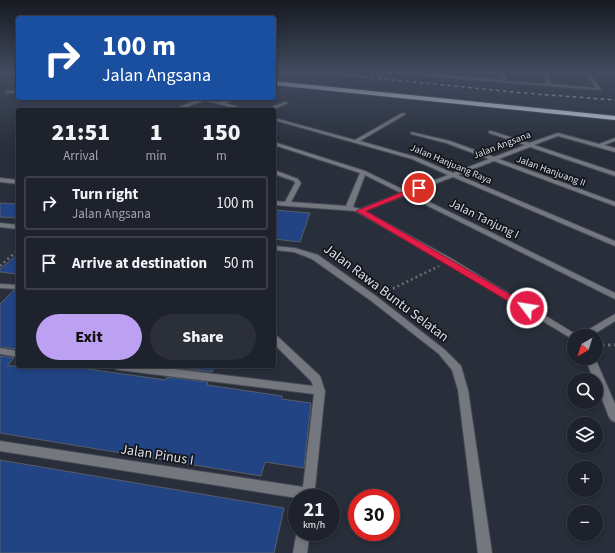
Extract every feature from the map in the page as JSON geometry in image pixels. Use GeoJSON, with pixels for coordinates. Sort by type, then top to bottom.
{"type":"FeatureCollection","features":[{"type":"Feature","properties":{"kind":"highway"},"geometry":{"type":"LineString","coordinates":[[418,98],[615,118]]}},
{"type":"Feature","properties":{"kind":"highway"},"geometry":{"type":"LineString","coordinates":[[467,98],[615,113]]}},
{"type":"Feature","properties":{"kind":"street"},"geometry":{"type":"LineString","coordinates":[[179,108],[199,100]]}},
{"type":"Feature","properties":{"kind":"street"},"geometry":{"type":"LineString","coordinates":[[207,100],[239,108]]}},
{"type":"Feature","properties":{"kind":"street"},"geometry":{"type":"LineString","coordinates":[[222,103],[230,100]]}},
{"type":"Feature","properties":{"kind":"street"},"geometry":{"type":"LineString","coordinates":[[272,108],[286,103]]}},
{"type":"Feature","properties":{"kind":"street"},"geometry":{"type":"LineString","coordinates":[[356,142],[404,114]]}},
{"type":"Feature","properties":{"kind":"street","name":"Jalan Hanjuang Raya"},"geometry":{"type":"LineString","coordinates":[[276,120],[414,158],[615,244]]}},
{"type":"Feature","properties":{"kind":"street"},"geometry":{"type":"LineString","coordinates":[[491,132],[615,174]]}},
{"type":"Feature","properties":{"kind":"street","name":"Jalan Hanjuang II"},"geometry":{"type":"LineString","coordinates":[[413,133],[448,142],[615,204]]}},
{"type":"Feature","properties":{"kind":"street","name":"Jalan Angsana"},"geometry":{"type":"LineString","coordinates":[[360,211],[493,159],[562,134],[601,145]]}},
{"type":"Feature","properties":{"kind":"street"},"geometry":{"type":"LineString","coordinates":[[601,145],[615,139]]}},
{"type":"Feature","properties":{"kind":"street","name":"Jalan Tanjung I"},"geometry":{"type":"LineString","coordinates":[[276,144],[363,172],[615,296]]}},
{"type":"Feature","properties":{"kind":"street"},"geometry":{"type":"LineString","coordinates":[[601,145],[615,150]]}},
{"type":"Feature","properties":{"kind":"street"},"geometry":{"type":"LineString","coordinates":[[349,208],[363,172]]}},
{"type":"Feature","properties":{"kind":"street"},"geometry":{"type":"LineString","coordinates":[[276,173],[296,180],[298,183],[287,204]]}},
{"type":"Feature","properties":{"kind":"street"},"geometry":{"type":"LineString","coordinates":[[0,180],[16,182]]}},
{"type":"Feature","properties":{"kind":"street"},"geometry":{"type":"LineString","coordinates":[[276,203],[349,208],[360,211],[449,261],[567,333]]}},
{"type":"Feature","properties":{"kind":"street"},"geometry":{"type":"LineString","coordinates":[[0,225],[16,227]]}},
{"type":"Feature","properties":{"kind":"street","name":"Jalan Rawa Buntu Selatan"},"geometry":{"type":"LineString","coordinates":[[276,248],[294,250],[315,257],[373,298],[442,352],[457,369],[463,390],[485,553]]}},
{"type":"Feature","properties":{"kind":"street"},"geometry":{"type":"LineString","coordinates":[[0,294],[4,286],[16,287]]}},
{"type":"Feature","properties":{"kind":"street"},"geometry":{"type":"LineString","coordinates":[[595,329],[615,316]]}},
{"type":"Feature","properties":{"kind":"street"},"geometry":{"type":"LineString","coordinates":[[276,340],[316,379],[320,391],[309,489]]}},
{"type":"Feature","properties":{"kind":"street"},"geometry":{"type":"LineString","coordinates":[[0,351],[16,354]]}},
{"type":"Feature","properties":{"kind":"street"},"geometry":{"type":"LineString","coordinates":[[593,365],[615,417]]}},
{"type":"Feature","properties":{"kind":"street"},"geometry":{"type":"LineString","coordinates":[[135,368],[320,391]]}},
{"type":"Feature","properties":{"kind":"street","name":"Jalan Pinus I"},"geometry":{"type":"LineString","coordinates":[[0,446],[288,493]]}},
{"type":"Feature","properties":{"kind":"street"},"geometry":{"type":"LineString","coordinates":[[300,553],[302,541]]}},
{"type":"Feature","properties":{"kind":"path"},"geometry":{"type":"LineString","coordinates":[[0,266],[16,252]]}},
{"type":"Feature","properties":{"kind":"path"},"geometry":{"type":"LineString","coordinates":[[373,298],[449,261]]}},
{"type":"Feature","properties":{"kind":"path"},"geometry":{"type":"LineString","coordinates":[[603,345],[615,345]]}},
{"type":"Feature","properties":{"kind":"building"},"geometry":{"type":"Polygon","coordinates":[[[0,203],[16,204],[16,218],[0,217],[0,203]]]}},
{"type":"Feature","properties":{"kind":"building"},"geometry":{"type":"Polygon","coordinates":[[[276,210],[310,213],[300,242],[276,239],[276,210]]]}},
{"type":"Feature","properties":{"kind":"building"},"geometry":{"type":"Polygon","coordinates":[[[16,256],[16,274],[0,272],[0,269],[16,256]]]}},
{"type":"Feature","properties":{"kind":"building"},"geometry":{"type":"Polygon","coordinates":[[[14,290],[16,290],[16,349],[0,347],[0,304],[14,290]]]}},
{"type":"Feature","properties":{"kind":"building"},"geometry":{"type":"Polygon","coordinates":[[[0,356],[14,358],[7,366],[16,366],[16,368],[80,368],[166,380],[167,377],[208,382],[207,385],[282,396],[282,399],[311,403],[304,468],[265,462],[261,476],[0,433],[0,356]]]}},
{"type":"Feature","properties":{"kind":"building"},"geometry":{"type":"Polygon","coordinates":[[[180,368],[214,368],[212,372],[180,368]]]}},
{"type":"Feature","properties":{"kind":"building"},"geometry":{"type":"Polygon","coordinates":[[[0,460],[284,508],[274,553],[0,553],[0,460]]]}},
{"type":"Feature","properties":{"kind":"railway"},"geometry":{"type":"LineString","coordinates":[[586,98],[615,100]]}},
{"type":"Feature","properties":{"kind":"route"},"geometry":{"type":"LineString","coordinates":[[419,188],[360,211],[449,261],[527,308]]}}]}
